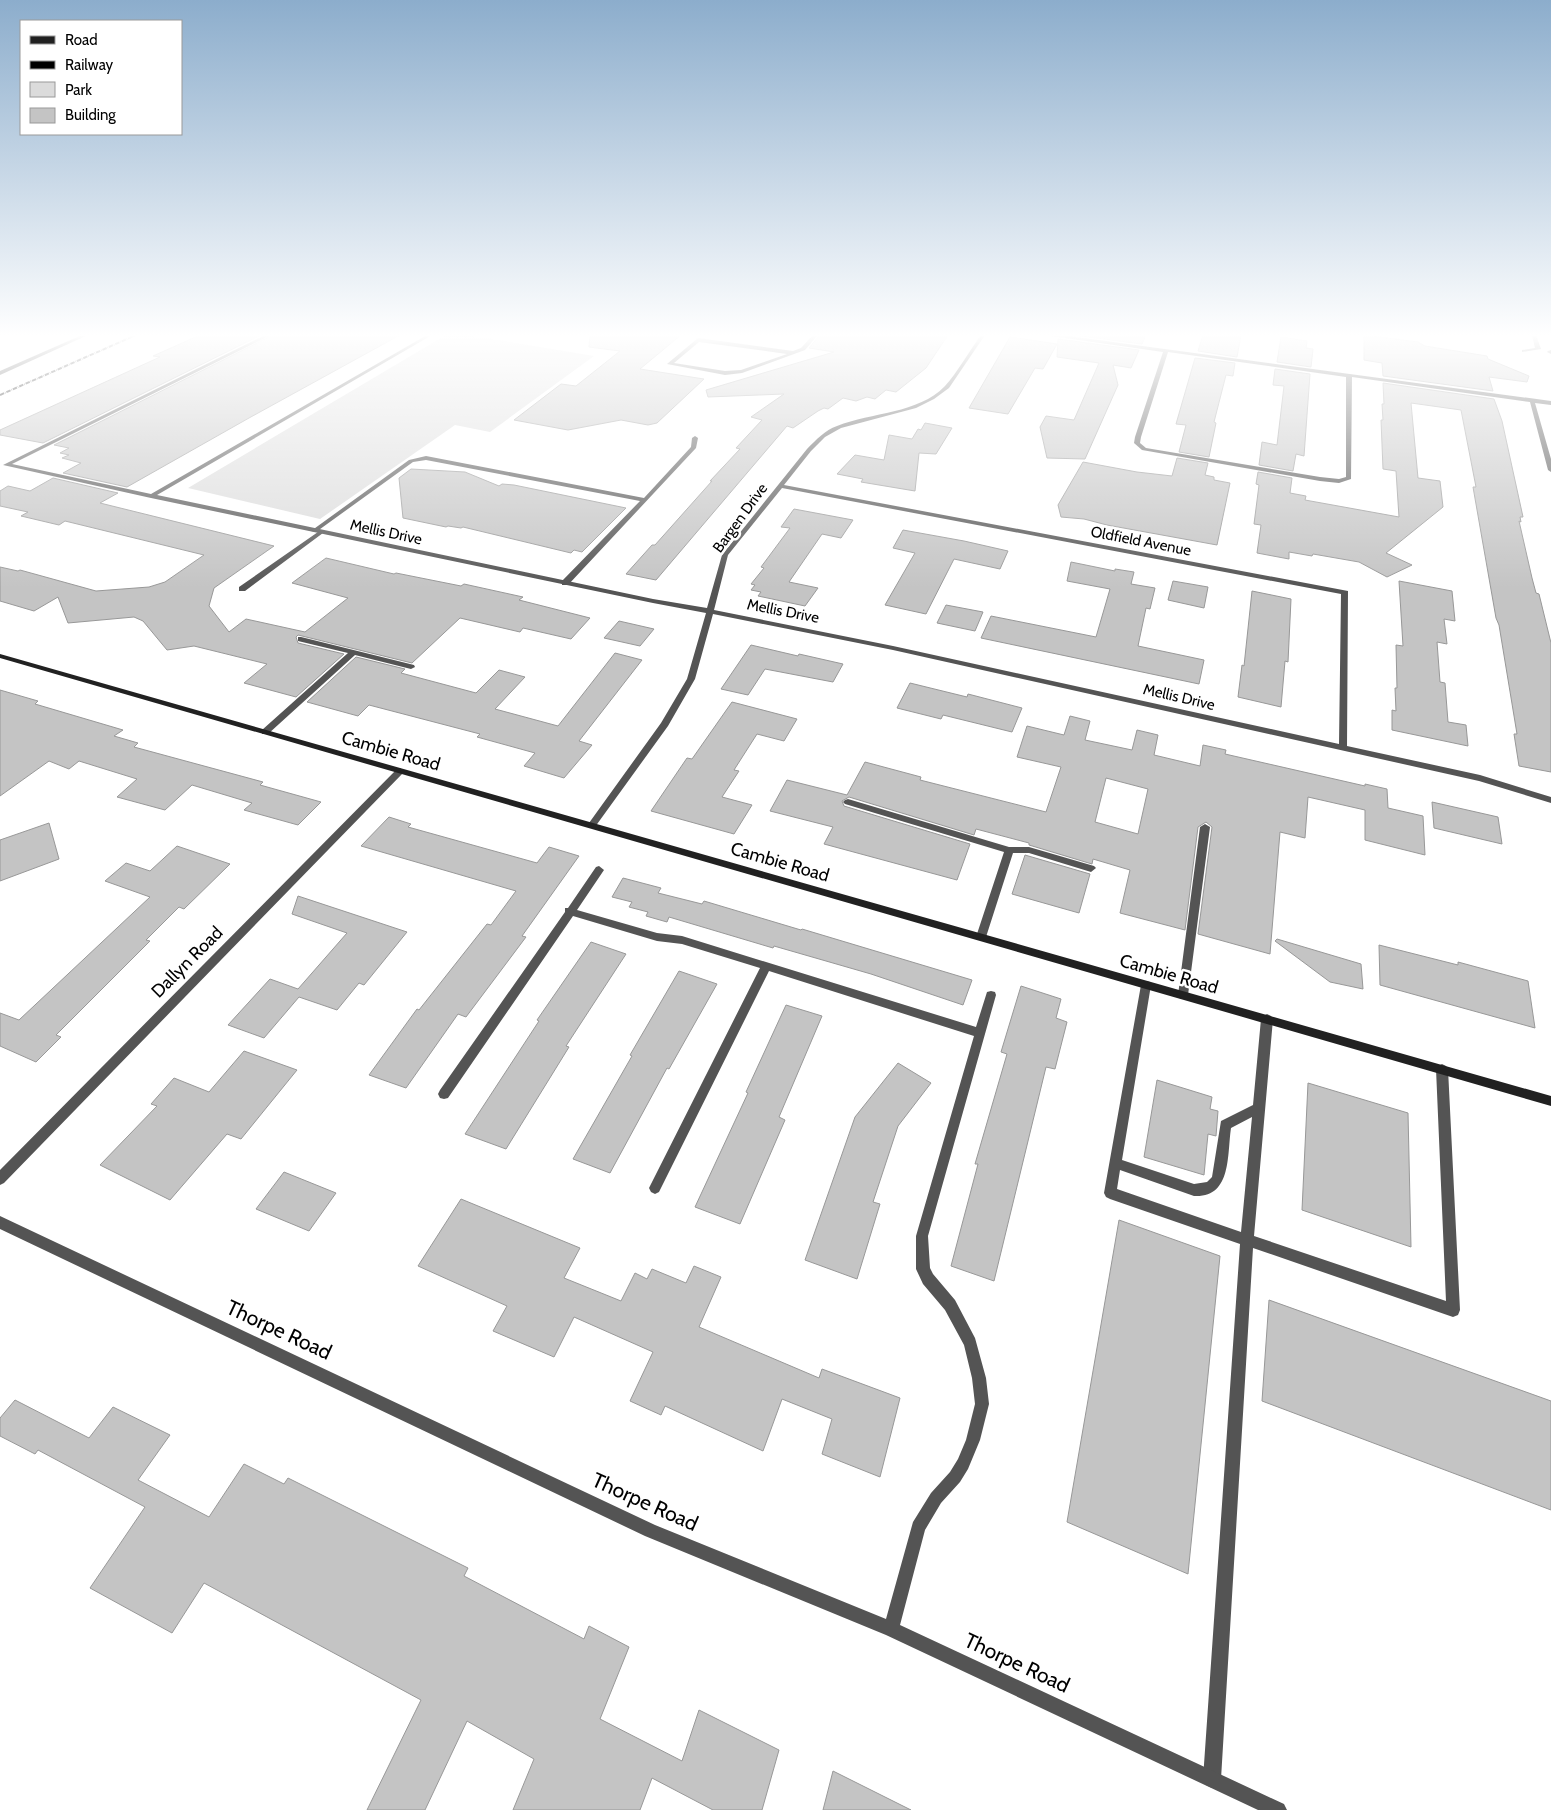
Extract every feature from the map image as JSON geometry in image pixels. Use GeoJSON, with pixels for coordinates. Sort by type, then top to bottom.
{"type":"FeatureCollection","features":[{"type":"Feature","properties":{"kind":"main road","name":"Cambie Road"},"geometry":{"type":"LineString","coordinates":[[0,656],[1551,1101]]}},
{"type":"Feature","properties":{"kind":"street","name":"Mellis Drive"},"geometry":{"type":"LineString","coordinates":[[98,419],[6,465],[565,583],[709,610],[893,648],[1480,778],[1551,800]]}},
{"type":"Feature","properties":{"kind":"street"},"geometry":{"type":"LineString","coordinates":[[151,496],[284,419]]}},
{"type":"Feature","properties":{"kind":"street","name":"Bargen Drive"},"geometry":{"type":"LineString","coordinates":[[592,825],[680,702],[691,680],[725,555],[823,436],[839,427],[867,419]]}},
{"type":"Feature","properties":{"kind":"street"},"geometry":{"type":"LineString","coordinates":[[1144,419],[1137,443],[1144,449],[1339,481],[1348,478],[1349,419]]}},
{"type":"Feature","properties":{"kind":"street"},"geometry":{"type":"LineString","coordinates":[[1537,419],[1551,470]]}},
{"type":"Feature","properties":{"kind":"street"},"geometry":{"type":"LineString","coordinates":[[565,583],[694,447],[694,438]]}},
{"type":"Feature","properties":{"kind":"street"},"geometry":{"type":"LineString","coordinates":[[242,589],[411,461],[426,458],[645,500]]}},
{"type":"Feature","properties":{"kind":"street","name":"Oldfield Avenue"},"geometry":{"type":"LineString","coordinates":[[780,486],[1345,594],[1343,748]]}},
{"type":"Feature","properties":{"kind":"street"},"geometry":{"type":"LineString","coordinates":[[301,639],[411,667]]}},
{"type":"Feature","properties":{"kind":"street"},"geometry":{"type":"LineString","coordinates":[[265,732],[354,652]]}},
{"type":"Feature","properties":{"kind":"street","name":"Dallyn Road"},"geometry":{"type":"LineString","coordinates":[[0,1179],[186,987],[400,771]]}},
{"type":"Feature","properties":{"kind":"street"},"geometry":{"type":"LineString","coordinates":[[848,802],[1009,850],[1029,850],[1091,868]]}},
{"type":"Feature","properties":{"kind":"street"},"geometry":{"type":"LineString","coordinates":[[1183,995],[1205,827]]}},
{"type":"Feature","properties":{"kind":"street"},"geometry":{"type":"LineString","coordinates":[[982,937],[1009,850]]}},
{"type":"Feature","properties":{"kind":"street"},"geometry":{"type":"LineString","coordinates":[[444,1094],[599,870]]}},
{"type":"Feature","properties":{"kind":"street"},"geometry":{"type":"LineString","coordinates":[[569,911],[657,937],[682,940],[980,1033]]}},
{"type":"Feature","properties":{"kind":"street"},"geometry":{"type":"LineString","coordinates":[[656,1188],[766,966]]}},
{"type":"Feature","properties":{"kind":"street"},"geometry":{"type":"LineString","coordinates":[[1146,985],[1110,1193],[1453,1310],[1442,1069]]}},
{"type":"Feature","properties":{"kind":"street"},"geometry":{"type":"LineString","coordinates":[[891,1629],[918,1527],[936,1498],[955,1477],[963,1464],[973,1440],[982,1404],[979,1378],[970,1342],[950,1305],[928,1279],[923,1269],[922,1236],[991,995]]}},
{"type":"Feature","properties":{"kind":"street"},"geometry":{"type":"LineString","coordinates":[[1212,1779],[1247,1239],[1268,1019]]}},
{"type":"Feature","properties":{"kind":"street"},"geometry":{"type":"LineString","coordinates":[[1115,1163],[1194,1190],[1204,1191],[1210,1188],[1218,1177],[1225,1125],[1259,1108]]}},
{"type":"Feature","properties":{"kind":"street","name":"Thorpe Road"},"geometry":{"type":"LineString","coordinates":[[0,1222],[650,1531],[891,1629],[1278,1810]]}},
{"type":"Feature","properties":{"kind":"green space"},"geometry":{"type":"Polygon","coordinates":[[[304,419],[507,419],[490,432],[455,425],[320,519],[188,488],[304,419]]]}},
{"type":"Feature","properties":{"kind":"building"},"geometry":{"type":"Polygon","coordinates":[[[23,419],[91,419],[43,443],[0,435],[0,430],[23,419]]]}},
{"type":"Feature","properties":{"kind":"building"},"geometry":{"type":"Polygon","coordinates":[[[105,419],[246,419],[127,487],[63,473],[81,463],[62,458],[69,455],[60,453],[69,448],[54,445],[105,419]]]}},
{"type":"Feature","properties":{"kind":"building"},"geometry":{"type":"Polygon","coordinates":[[[661,419],[657,423],[648,425],[621,420],[568,430],[514,420],[661,419]]]}},
{"type":"Feature","properties":{"kind":"building"},"geometry":{"type":"Polygon","coordinates":[[[760,419],[806,419],[793,428],[787,426],[656,580],[626,574],[652,545],[655,545],[712,481],[710,481],[740,449],[736,448],[762,420],[760,419]]]}},
{"type":"Feature","properties":{"kind":"building"},"geometry":{"type":"Polygon","coordinates":[[[1044,419],[1103,419],[1085,459],[1047,458],[1040,427],[1044,419]]]}},
{"type":"Feature","properties":{"kind":"building"},"geometry":{"type":"Polygon","coordinates":[[[1177,419],[1215,419],[1214,422],[1216,423],[1209,457],[1179,452],[1186,425],[1176,424],[1177,419]]]}},
{"type":"Feature","properties":{"kind":"building"},"geometry":{"type":"Polygon","coordinates":[[[1280,419],[1307,419],[1304,456],[1296,454],[1293,471],[1259,465],[1262,442],[1277,445],[1280,419]]]}},
{"type":"Feature","properties":{"kind":"building"},"geometry":{"type":"Polygon","coordinates":[[[1413,419],[1418,478],[1440,481],[1443,507],[1386,553],[1412,565],[1387,577],[1359,562],[1313,554],[1312,556],[1289,552],[1289,559],[1257,553],[1261,525],[1254,524],[1259,485],[1256,484],[1258,472],[1292,478],[1290,493],[1306,496],[1305,500],[1399,517],[1396,471],[1383,469],[1381,420],[1413,419]]]}},
{"type":"Feature","properties":{"kind":"building"},"geometry":{"type":"Polygon","coordinates":[[[1463,419],[1501,419],[1523,517],[1520,517],[1521,522],[1519,521],[1532,578],[1536,593],[1539,594],[1551,643],[1551,772],[1519,766],[1514,734],[1517,734],[1473,487],[1476,487],[1463,419]]]}},
{"type":"Feature","properties":{"kind":"building"},"geometry":{"type":"Polygon","coordinates":[[[925,423],[952,428],[936,454],[919,453],[915,491],[861,482],[863,479],[837,474],[855,455],[884,460],[889,435],[912,439],[918,429],[921,430],[925,423]]]}},
{"type":"Feature","properties":{"kind":"building"},"geometry":{"type":"Polygon","coordinates":[[[1177,458],[1208,463],[1205,475],[1214,477],[1214,480],[1230,483],[1217,545],[1084,519],[1061,517],[1058,505],[1083,462],[1172,476],[1177,458]]]}},
{"type":"Feature","properties":{"kind":"building"},"geometry":{"type":"Polygon","coordinates":[[[411,469],[465,472],[499,486],[502,484],[514,485],[626,508],[582,552],[574,550],[571,553],[463,527],[446,527],[403,518],[399,478],[411,469]]]}},
{"type":"Feature","properties":{"kind":"building"},"geometry":{"type":"Polygon","coordinates":[[[53,478],[118,493],[100,503],[274,546],[214,588],[209,606],[229,632],[246,619],[305,632],[348,598],[292,583],[326,558],[394,574],[461,586],[464,584],[523,597],[519,600],[590,618],[571,639],[523,628],[520,632],[460,618],[412,663],[298,635],[296,637],[298,643],[344,654],[296,697],[244,683],[267,664],[194,646],[167,650],[143,621],[134,617],[68,623],[58,597],[34,611],[0,601],[0,567],[20,570],[96,591],[149,587],[165,582],[204,555],[65,521],[59,525],[21,516],[28,512],[0,506],[0,491],[8,486],[30,491],[53,478]]]}},
{"type":"Feature","properties":{"kind":"building"},"geometry":{"type":"Polygon","coordinates":[[[794,509],[853,520],[841,538],[822,534],[789,582],[818,588],[805,606],[758,596],[761,592],[751,590],[755,585],[751,584],[764,568],[761,567],[790,528],[781,527],[794,509]]]}},
{"type":"Feature","properties":{"kind":"building"},"geometry":{"type":"Polygon","coordinates":[[[903,530],[1008,551],[1000,569],[954,559],[926,614],[885,605],[915,553],[893,548],[903,530]]]}},
{"type":"Feature","properties":{"kind":"building"},"geometry":{"type":"Polygon","coordinates":[[[1071,562],[1115,571],[1115,569],[1134,572],[1131,584],[1155,588],[1150,609],[1146,608],[1138,646],[1204,660],[1199,684],[981,638],[991,616],[1096,637],[1110,589],[1067,581],[1071,562]]]}},
{"type":"Feature","properties":{"kind":"building"},"geometry":{"type":"Polygon","coordinates":[[[1173,581],[1208,587],[1204,608],[1168,600],[1173,581]]]}},
{"type":"Feature","properties":{"kind":"building"},"geometry":{"type":"Polygon","coordinates":[[[1399,581],[1452,591],[1455,621],[1444,619],[1447,644],[1437,642],[1440,682],[1445,683],[1448,722],[1466,725],[1468,746],[1392,730],[1392,710],[1396,711],[1396,645],[1403,646],[1399,581]]]}},
{"type":"Feature","properties":{"kind":"building"},"geometry":{"type":"Polygon","coordinates":[[[1252,591],[1291,599],[1288,662],[1285,661],[1281,707],[1238,697],[1242,665],[1244,666],[1252,591]]]}},
{"type":"Feature","properties":{"kind":"building"},"geometry":{"type":"Polygon","coordinates":[[[946,605],[983,612],[975,631],[937,623],[946,605]]]}},
{"type":"Feature","properties":{"kind":"building"},"geometry":{"type":"Polygon","coordinates":[[[619,621],[654,629],[640,646],[604,638],[619,621]]]}},
{"type":"Feature","properties":{"kind":"building"},"geometry":{"type":"Polygon","coordinates":[[[751,645],[843,664],[833,682],[765,669],[748,695],[721,689],[751,645]]]}},
{"type":"Feature","properties":{"kind":"building"},"geometry":{"type":"Polygon","coordinates":[[[615,653],[642,660],[579,741],[592,745],[564,778],[524,766],[535,753],[477,737],[480,734],[369,705],[358,716],[307,702],[356,657],[405,669],[401,673],[476,693],[499,670],[525,677],[495,709],[558,726],[615,653]]]}},
{"type":"Feature","properties":{"kind":"building"},"geometry":{"type":"Polygon","coordinates":[[[910,683],[967,697],[968,694],[1022,708],[1012,732],[943,715],[941,719],[897,708],[910,683]]]}},
{"type":"Feature","properties":{"kind":"building"},"geometry":{"type":"Polygon","coordinates":[[[0,690],[38,701],[35,704],[123,730],[114,736],[138,743],[134,747],[263,782],[260,785],[321,802],[298,825],[244,810],[252,803],[192,785],[165,810],[117,797],[137,779],[79,761],[69,769],[49,761],[0,796],[0,690]]]}},
{"type":"Feature","properties":{"kind":"building"},"geometry":{"type":"Polygon","coordinates":[[[732,702],[797,719],[784,741],[757,734],[734,770],[739,771],[722,797],[752,805],[734,834],[651,811],[687,758],[692,759],[732,702]]]}},
{"type":"Feature","properties":{"kind":"building"},"geometry":{"type":"Polygon","coordinates":[[[1070,716],[1090,721],[1085,740],[1132,750],[1137,730],[1158,735],[1154,755],[1200,766],[1203,745],[1226,750],[1225,754],[1365,786],[1365,784],[1387,789],[1388,808],[1423,816],[1425,855],[1365,840],[1365,810],[1308,797],[1305,838],[1280,832],[1270,954],[1198,934],[1212,827],[1206,822],[1198,827],[1185,930],[1120,913],[1130,870],[1093,859],[1092,864],[1029,845],[1029,843],[976,829],[974,835],[849,797],[842,801],[844,806],[970,844],[957,880],[824,844],[833,827],[770,811],[787,780],[847,795],[865,762],[921,777],[920,780],[1046,812],[1061,767],[1017,757],[1027,726],[1064,735],[1070,716]],[[1106,778],[1095,822],[1138,834],[1148,789],[1106,778]]]}},
{"type":"Feature","properties":{"kind":"building"},"geometry":{"type":"Polygon","coordinates":[[[1432,802],[1498,817],[1502,844],[1434,828],[1432,802]]]}},
{"type":"Feature","properties":{"kind":"building"},"geometry":{"type":"Polygon","coordinates":[[[389,817],[411,824],[408,827],[537,863],[549,847],[579,856],[522,936],[526,937],[466,1017],[458,1014],[406,1088],[369,1075],[417,1009],[419,1010],[487,924],[491,925],[516,891],[361,846],[389,817]]]}},
{"type":"Feature","properties":{"kind":"building"},"geometry":{"type":"Polygon","coordinates":[[[49,823],[59,859],[0,881],[0,840],[49,823]]]}},
{"type":"Feature","properties":{"kind":"building"},"geometry":{"type":"Polygon","coordinates":[[[177,846],[230,864],[184,909],[179,907],[146,940],[150,941],[56,1035],[61,1037],[36,1062],[0,1046],[0,1013],[19,1020],[150,897],[105,881],[126,863],[150,871],[177,846]]]}},
{"type":"Feature","properties":{"kind":"building"},"geometry":{"type":"Polygon","coordinates":[[[1025,855],[1090,874],[1079,913],[1012,894],[1025,855]]]}},
{"type":"Feature","properties":{"kind":"building"},"geometry":{"type":"Polygon","coordinates":[[[623,878],[661,888],[658,893],[702,904],[704,901],[972,980],[963,1005],[871,974],[774,946],[773,948],[669,917],[667,922],[646,916],[648,912],[629,907],[632,902],[612,897],[623,878]]]}},
{"type":"Feature","properties":{"kind":"building"},"geometry":{"type":"Polygon","coordinates":[[[298,896],[407,932],[364,985],[359,983],[337,1010],[299,997],[264,1038],[228,1025],[270,979],[298,989],[347,933],[292,914],[298,896]]]}},
{"type":"Feature","properties":{"kind":"building"},"geometry":{"type":"Polygon","coordinates":[[[1277,939],[1361,964],[1363,989],[1330,982],[1275,941],[1277,939]]]}},
{"type":"Feature","properties":{"kind":"building"},"geometry":{"type":"Polygon","coordinates":[[[591,942],[626,954],[566,1046],[569,1047],[506,1149],[465,1134],[539,1021],[537,1020],[591,942]]]}},
{"type":"Feature","properties":{"kind":"building"},"geometry":{"type":"Polygon","coordinates":[[[1379,945],[1458,965],[1458,962],[1528,981],[1535,1028],[1380,985],[1379,945]]]}},
{"type":"Feature","properties":{"kind":"building"},"geometry":{"type":"Polygon","coordinates":[[[679,971],[717,984],[669,1069],[667,1068],[610,1173],[573,1159],[632,1056],[630,1055],[679,971]]]}},
{"type":"Feature","properties":{"kind":"building"},"geometry":{"type":"Polygon","coordinates":[[[1021,986],[1061,999],[1056,1018],[1067,1022],[1055,1069],[1046,1067],[994,1281],[951,1266],[978,1164],[975,1164],[1007,1054],[1001,1052],[1021,986]]]}},
{"type":"Feature","properties":{"kind":"building"},"geometry":{"type":"Polygon","coordinates":[[[786,1005],[822,1016],[779,1117],[785,1120],[740,1224],[695,1207],[786,1005]]]}},
{"type":"Feature","properties":{"kind":"building"},"geometry":{"type":"Polygon","coordinates":[[[244,1051],[297,1070],[241,1139],[227,1134],[170,1200],[100,1165],[157,1106],[151,1104],[174,1078],[209,1092],[244,1051]]]}},
{"type":"Feature","properties":{"kind":"building"},"geometry":{"type":"Polygon","coordinates":[[[898,1063],[931,1083],[898,1126],[873,1202],[880,1204],[857,1279],[805,1260],[855,1117],[898,1063]]]}},
{"type":"Feature","properties":{"kind":"building"},"geometry":{"type":"Polygon","coordinates":[[[1157,1080],[1212,1097],[1210,1109],[1218,1111],[1216,1136],[1208,1134],[1204,1175],[1144,1157],[1157,1080]]]}},
{"type":"Feature","properties":{"kind":"building"},"geometry":{"type":"Polygon","coordinates":[[[1308,1083],[1408,1113],[1411,1247],[1302,1210],[1308,1083]]]}},
{"type":"Feature","properties":{"kind":"building"},"geometry":{"type":"Polygon","coordinates":[[[284,1172],[336,1193],[309,1231],[256,1209],[284,1172]]]}},
{"type":"Feature","properties":{"kind":"building"},"geometry":{"type":"Polygon","coordinates":[[[461,1199],[580,1248],[564,1278],[621,1301],[635,1273],[647,1279],[652,1269],[686,1283],[694,1266],[721,1277],[699,1327],[819,1378],[822,1369],[900,1398],[880,1477],[822,1454],[832,1419],[782,1399],[763,1451],[665,1406],[661,1415],[630,1401],[653,1352],[574,1317],[554,1357],[493,1331],[507,1306],[418,1266],[461,1199]]]}},
{"type":"Feature","properties":{"kind":"building"},"geometry":{"type":"Polygon","coordinates":[[[1119,1220],[1220,1256],[1188,1574],[1067,1522],[1119,1220]]]}},
{"type":"Feature","properties":{"kind":"building"},"geometry":{"type":"Polygon","coordinates":[[[1269,1300],[1551,1401],[1551,1510],[1262,1401],[1269,1300]]]}},
{"type":"Feature","properties":{"kind":"building"},"geometry":{"type":"Polygon","coordinates":[[[15,1400],[89,1438],[113,1407],[170,1435],[138,1480],[209,1517],[244,1464],[284,1484],[288,1478],[468,1568],[464,1576],[584,1639],[589,1626],[629,1647],[600,1719],[682,1761],[699,1710],[779,1750],[762,1810],[713,1810],[652,1778],[640,1810],[513,1810],[534,1759],[467,1721],[425,1810],[367,1810],[421,1700],[204,1583],[172,1633],[90,1588],[145,1507],[38,1450],[35,1454],[0,1436],[0,1418],[15,1400]]]}},
{"type":"Feature","properties":{"kind":"building"},"geometry":{"type":"Polygon","coordinates":[[[833,1771],[911,1810],[823,1810],[833,1771]]]}}]}
